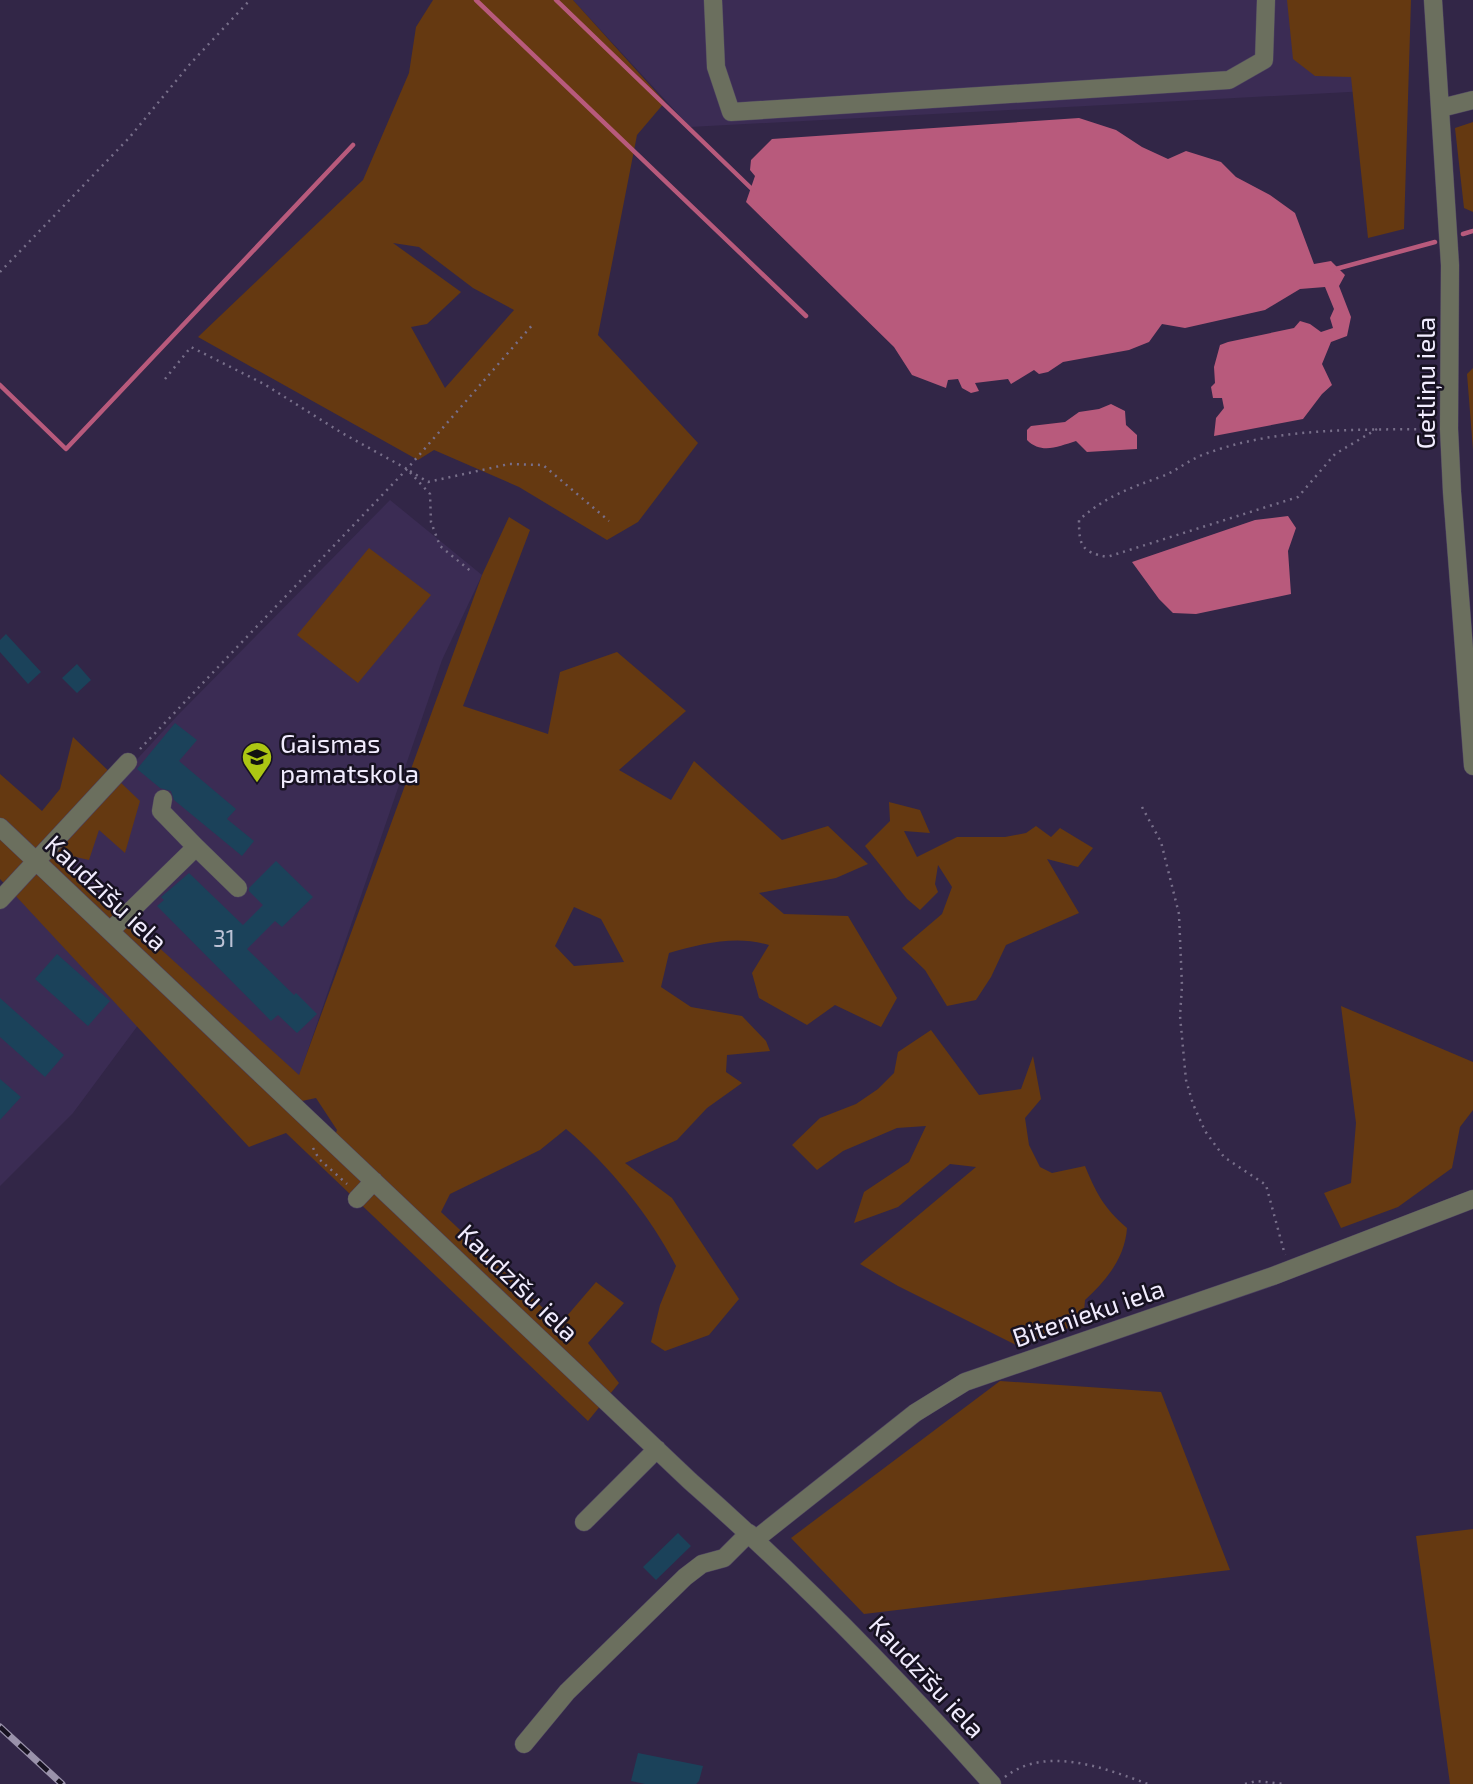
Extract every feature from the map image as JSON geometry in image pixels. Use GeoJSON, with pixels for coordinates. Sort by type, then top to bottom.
{"type":"FeatureCollection","features":[{"type":"Feature","properties":{"kind":"street"},"geometry":{"type":"LineString","coordinates":[[713,0],[716,67],[731,112],[1229,80],[1264,60],[1266,0]]}},
{"type":"Feature","properties":{"kind":"street","name":"Getliņu iela"},"geometry":{"type":"LineString","coordinates":[[1433,0],[1448,215],[1449,429],[1473,766]]}},
{"type":"Feature","properties":{"kind":"street"},"geometry":{"type":"LineString","coordinates":[[1441,108],[1473,100]]}},
{"type":"Feature","properties":{"kind":"street"},"geometry":{"type":"LineString","coordinates":[[0,900],[128,762]]}},
{"type":"Feature","properties":{"kind":"street"},"geometry":{"type":"LineString","coordinates":[[163,799],[161,811],[238,888]]}},
{"type":"Feature","properties":{"kind":"street","name":"Kaudzīšu iela"},"geometry":{"type":"LineString","coordinates":[[0,827],[752,1536],[865,1646],[997,1782]]}},
{"type":"Feature","properties":{"kind":"street"},"geometry":{"type":"LineString","coordinates":[[110,931],[196,847]]}},
{"type":"Feature","properties":{"kind":"street"},"geometry":{"type":"LineString","coordinates":[[358,1198],[374,1181]]}},
{"type":"Feature","properties":{"kind":"street","name":"Bitenieku iela"},"geometry":{"type":"LineString","coordinates":[[524,1744],[567,1692],[685,1577],[708,1562],[724,1559],[915,1413],[965,1382],[1289,1270],[1473,1199]]}},
{"type":"Feature","properties":{"kind":"street"},"geometry":{"type":"LineString","coordinates":[[584,1522],[657,1449]]}},
{"type":"Feature","properties":{"kind":"path"},"geometry":{"type":"LineString","coordinates":[[0,272],[129,138],[190,64],[250,0]]}},
{"type":"Feature","properties":{"kind":"path"},"geometry":{"type":"LineString","coordinates":[[128,762],[407,469],[534,323]]}},
{"type":"Feature","properties":{"kind":"path"},"geometry":{"type":"LineString","coordinates":[[165,379],[191,347],[264,384],[428,482],[509,464],[543,465],[610,521]]}},
{"type":"Feature","properties":{"kind":"path"},"geometry":{"type":"LineString","coordinates":[[1377,429],[1335,454],[1298,498],[1107,557],[1089,554],[1079,540],[1079,520],[1098,503],[1132,486],[1166,475],[1203,454],[1247,442],[1315,431],[1377,429],[1449,429]]}},
{"type":"Feature","properties":{"kind":"path"},"geometry":{"type":"LineString","coordinates":[[407,469],[430,494],[431,522],[440,546],[473,573]]}},
{"type":"Feature","properties":{"kind":"path"},"geometry":{"type":"LineString","coordinates":[[1142,807],[1161,842],[1179,914],[1182,986],[1180,1016],[1186,1080],[1193,1104],[1205,1130],[1224,1157],[1266,1185],[1289,1270]]}},
{"type":"Feature","properties":{"kind":"path"},"geometry":{"type":"LineString","coordinates":[[308,1140],[319,1159],[358,1198]]}},
{"type":"Feature","properties":{"kind":"path"},"geometry":{"type":"LineString","coordinates":[[997,1782],[1032,1762],[1076,1762],[1148,1784]]}},
{"type":"Feature","properties":{"kind":"path"},"geometry":{"type":"LineString","coordinates":[[1245,1784],[1257,1781],[1284,1784]]}},
{"type":"Feature","properties":{"kind":"shaded area"},"geometry":{"type":"Polygon","coordinates":[[[433,0],[573,0],[665,102],[637,135],[598,335],[698,443],[638,522],[607,540],[519,487],[434,450],[418,460],[198,337],[363,180],[409,73],[416,27],[433,0]],[[393,243],[461,292],[427,324],[411,327],[445,388],[514,310],[473,288],[419,247],[393,243]]]}},
{"type":"Feature","properties":{"kind":"shaded area"},"geometry":{"type":"Polygon","coordinates":[[[573,0],[1397,0],[1405,89],[690,127],[573,0]]]}},
{"type":"Feature","properties":{"kind":"shaded area"},"geometry":{"type":"Polygon","coordinates":[[[1287,0],[1411,0],[1404,229],[1368,238],[1351,77],[1315,76],[1293,59],[1287,0]]]}},
{"type":"Feature","properties":{"kind":"shaded area"},"geometry":{"type":"Polygon","coordinates":[[[1079,118],[1116,130],[1142,147],[1168,159],[1186,151],[1221,162],[1236,177],[1270,195],[1295,213],[1314,264],[1331,261],[1345,275],[1339,286],[1351,317],[1347,336],[1331,342],[1322,364],[1332,385],[1303,419],[1214,436],[1216,418],[1224,408],[1222,398],[1213,398],[1211,387],[1215,383],[1214,367],[1220,345],[1228,342],[1294,328],[1300,321],[1321,332],[1333,328],[1330,318],[1334,309],[1325,287],[1300,289],[1265,310],[1185,328],[1162,324],[1149,342],[1129,350],[1063,362],[1048,372],[1039,374],[1034,370],[1011,384],[1008,379],[975,383],[979,391],[971,393],[962,388],[958,379],[948,380],[946,388],[912,375],[894,347],[746,202],[755,176],[750,170],[751,160],[772,139],[1079,118]]]}},
{"type":"Feature","properties":{"kind":"shaded area"},"geometry":{"type":"Polygon","coordinates":[[[1473,122],[1473,212],[1464,208],[1455,128],[1473,122]]]}},
{"type":"Feature","properties":{"kind":"shaded area"},"geometry":{"type":"Polygon","coordinates":[[[1473,368],[1473,450],[1467,374],[1473,368]]]}},
{"type":"Feature","properties":{"kind":"shaded area"},"geometry":{"type":"Polygon","coordinates":[[[1111,404],[1125,411],[1126,425],[1137,435],[1137,449],[1087,452],[1076,441],[1045,448],[1033,445],[1027,440],[1027,430],[1031,426],[1065,422],[1079,412],[1111,404]]]}},
{"type":"Feature","properties":{"kind":"shaded area","name":"Gaismas pamatskola"},"geometry":{"type":"Polygon","coordinates":[[[390,500],[482,575],[442,660],[299,1076],[52,851],[177,716],[390,500]]]}},
{"type":"Feature","properties":{"kind":"shaded area"},"geometry":{"type":"Polygon","coordinates":[[[1288,516],[1296,528],[1288,551],[1291,594],[1196,614],[1173,613],[1159,599],[1132,562],[1255,520],[1288,516]]]}},
{"type":"Feature","properties":{"kind":"shaded area"},"geometry":{"type":"Polygon","coordinates":[[[509,517],[530,530],[463,706],[548,734],[560,672],[617,652],[686,711],[619,770],[671,800],[694,761],[782,840],[828,826],[868,864],[836,878],[759,893],[784,914],[848,916],[897,998],[881,1027],[835,1005],[807,1025],[759,998],[752,973],[769,945],[731,941],[669,953],[661,987],[691,1007],[742,1016],[766,1041],[770,1051],[727,1055],[726,1072],[742,1083],[707,1108],[677,1140],[625,1163],[672,1198],[739,1299],[709,1335],[665,1351],[651,1342],[660,1305],[676,1266],[666,1247],[627,1192],[566,1129],[540,1150],[450,1194],[441,1212],[560,1324],[596,1282],[624,1303],[588,1343],[619,1383],[588,1421],[286,1133],[249,1147],[0,879],[0,774],[42,811],[60,789],[73,737],[140,801],[125,853],[99,830],[89,860],[54,852],[299,1075],[482,575],[509,517]],[[574,907],[555,946],[574,966],[624,962],[601,919],[574,907]],[[316,1098],[288,1104],[330,1149],[337,1130],[316,1098]]]}},
{"type":"Feature","properties":{"kind":"shaded area"},"geometry":{"type":"Polygon","coordinates":[[[369,548],[431,595],[358,683],[297,635],[369,548]]]}},
{"type":"Feature","properties":{"kind":"shaded area"},"geometry":{"type":"Polygon","coordinates":[[[889,802],[920,810],[930,833],[904,831],[917,857],[957,837],[1005,837],[1026,833],[1036,826],[1051,837],[1060,828],[1093,848],[1078,867],[1047,859],[1079,913],[1006,945],[991,977],[976,1000],[947,1006],[925,970],[902,948],[942,914],[952,887],[938,865],[935,884],[938,892],[920,910],[907,899],[865,846],[890,821],[889,802]]]}},
{"type":"Feature","properties":{"kind":"shaded area"},"geometry":{"type":"Polygon","coordinates":[[[19,879],[153,1005],[73,1113],[0,1186],[0,900],[19,879]]]}},
{"type":"Feature","properties":{"kind":"shaded area"},"geometry":{"type":"Polygon","coordinates":[[[1341,1006],[1473,1062],[1473,1110],[1460,1127],[1452,1168],[1398,1207],[1341,1228],[1324,1193],[1351,1183],[1356,1123],[1341,1006]]]}},
{"type":"Feature","properties":{"kind":"shaded area"},"geometry":{"type":"Polygon","coordinates":[[[931,1030],[979,1095],[1021,1089],[1033,1056],[1041,1099],[1025,1118],[1029,1145],[1040,1167],[1052,1173],[1085,1166],[1102,1200],[1127,1228],[1123,1249],[1113,1268],[1085,1300],[1083,1324],[1051,1333],[1020,1347],[860,1264],[976,1167],[950,1164],[898,1207],[854,1223],[864,1192],[909,1162],[926,1126],[897,1128],[843,1151],[817,1170],[792,1145],[820,1118],[856,1104],[878,1089],[894,1073],[898,1052],[931,1030]]]}},
{"type":"Feature","properties":{"kind":"shaded area"},"geometry":{"type":"Polygon","coordinates":[[[1000,1381],[1161,1392],[1230,1570],[864,1614],[791,1538],[1000,1381]]]}},
{"type":"Feature","properties":{"kind":"shaded area"},"geometry":{"type":"Polygon","coordinates":[[[1473,1529],[1473,1784],[1450,1784],[1416,1536],[1473,1529]]]}},
{"type":"Feature","properties":{"kind":"building"},"geometry":{"type":"Polygon","coordinates":[[[6,634],[41,672],[28,684],[0,652],[0,640],[6,634]]]}},
{"type":"Feature","properties":{"kind":"building"},"geometry":{"type":"Polygon","coordinates":[[[77,664],[91,680],[77,693],[62,678],[77,664]]]}},
{"type":"Feature","properties":{"kind":"building"},"geometry":{"type":"Polygon","coordinates":[[[175,723],[197,740],[179,761],[236,809],[227,819],[254,841],[242,856],[174,800],[171,791],[160,788],[137,769],[175,723]]]}},
{"type":"Feature","properties":{"kind":"building"},"geometry":{"type":"Polygon","coordinates":[[[276,861],[313,897],[282,927],[275,921],[247,949],[317,1014],[297,1033],[278,1015],[271,1021],[157,906],[164,900],[161,897],[189,873],[243,925],[263,905],[249,888],[276,861]]]}},
{"type":"Feature","properties":{"kind":"building"},"geometry":{"type":"Polygon","coordinates":[[[57,954],[110,1001],[88,1026],[35,979],[57,954]]]}},
{"type":"Feature","properties":{"kind":"building"},"geometry":{"type":"Polygon","coordinates":[[[0,998],[64,1055],[45,1077],[0,1037],[0,998]]]}},
{"type":"Feature","properties":{"kind":"building"},"geometry":{"type":"Polygon","coordinates":[[[0,1079],[21,1097],[0,1120],[0,1079]]]}},
{"type":"Feature","properties":{"kind":"building"},"geometry":{"type":"Polygon","coordinates":[[[678,1533],[691,1546],[656,1580],[643,1567],[678,1533]]]}},
{"type":"Feature","properties":{"kind":"building"},"geometry":{"type":"Polygon","coordinates":[[[638,1753],[703,1766],[699,1781],[696,1784],[645,1784],[631,1781],[638,1753]]]}},
{"type":"Feature","properties":{"kind":"waterway"},"geometry":{"type":"LineString","coordinates":[[476,0],[806,316]]}},
{"type":"Feature","properties":{"kind":"waterway"},"geometry":{"type":"LineString","coordinates":[[556,0],[754,191]]}},
{"type":"Feature","properties":{"kind":"waterway"},"geometry":{"type":"LineString","coordinates":[[0,385],[66,449],[353,145]]}},
{"type":"Feature","properties":{"kind":"waterway"},"geometry":{"type":"LineString","coordinates":[[1463,234],[1473,231]]}},
{"type":"Feature","properties":{"kind":"waterway"},"geometry":{"type":"LineString","coordinates":[[1332,270],[1435,242]]}},
{"type":"Feature","properties":{"kind":"railway"},"geometry":{"type":"LineString","coordinates":[[0,1727],[62,1784]]}},
{"type":"Feature","properties":{"kind":"place","name":"Gaismas pamatskola"},"geometry":{"type":"Point","coordinates":[257,784]}}]}
